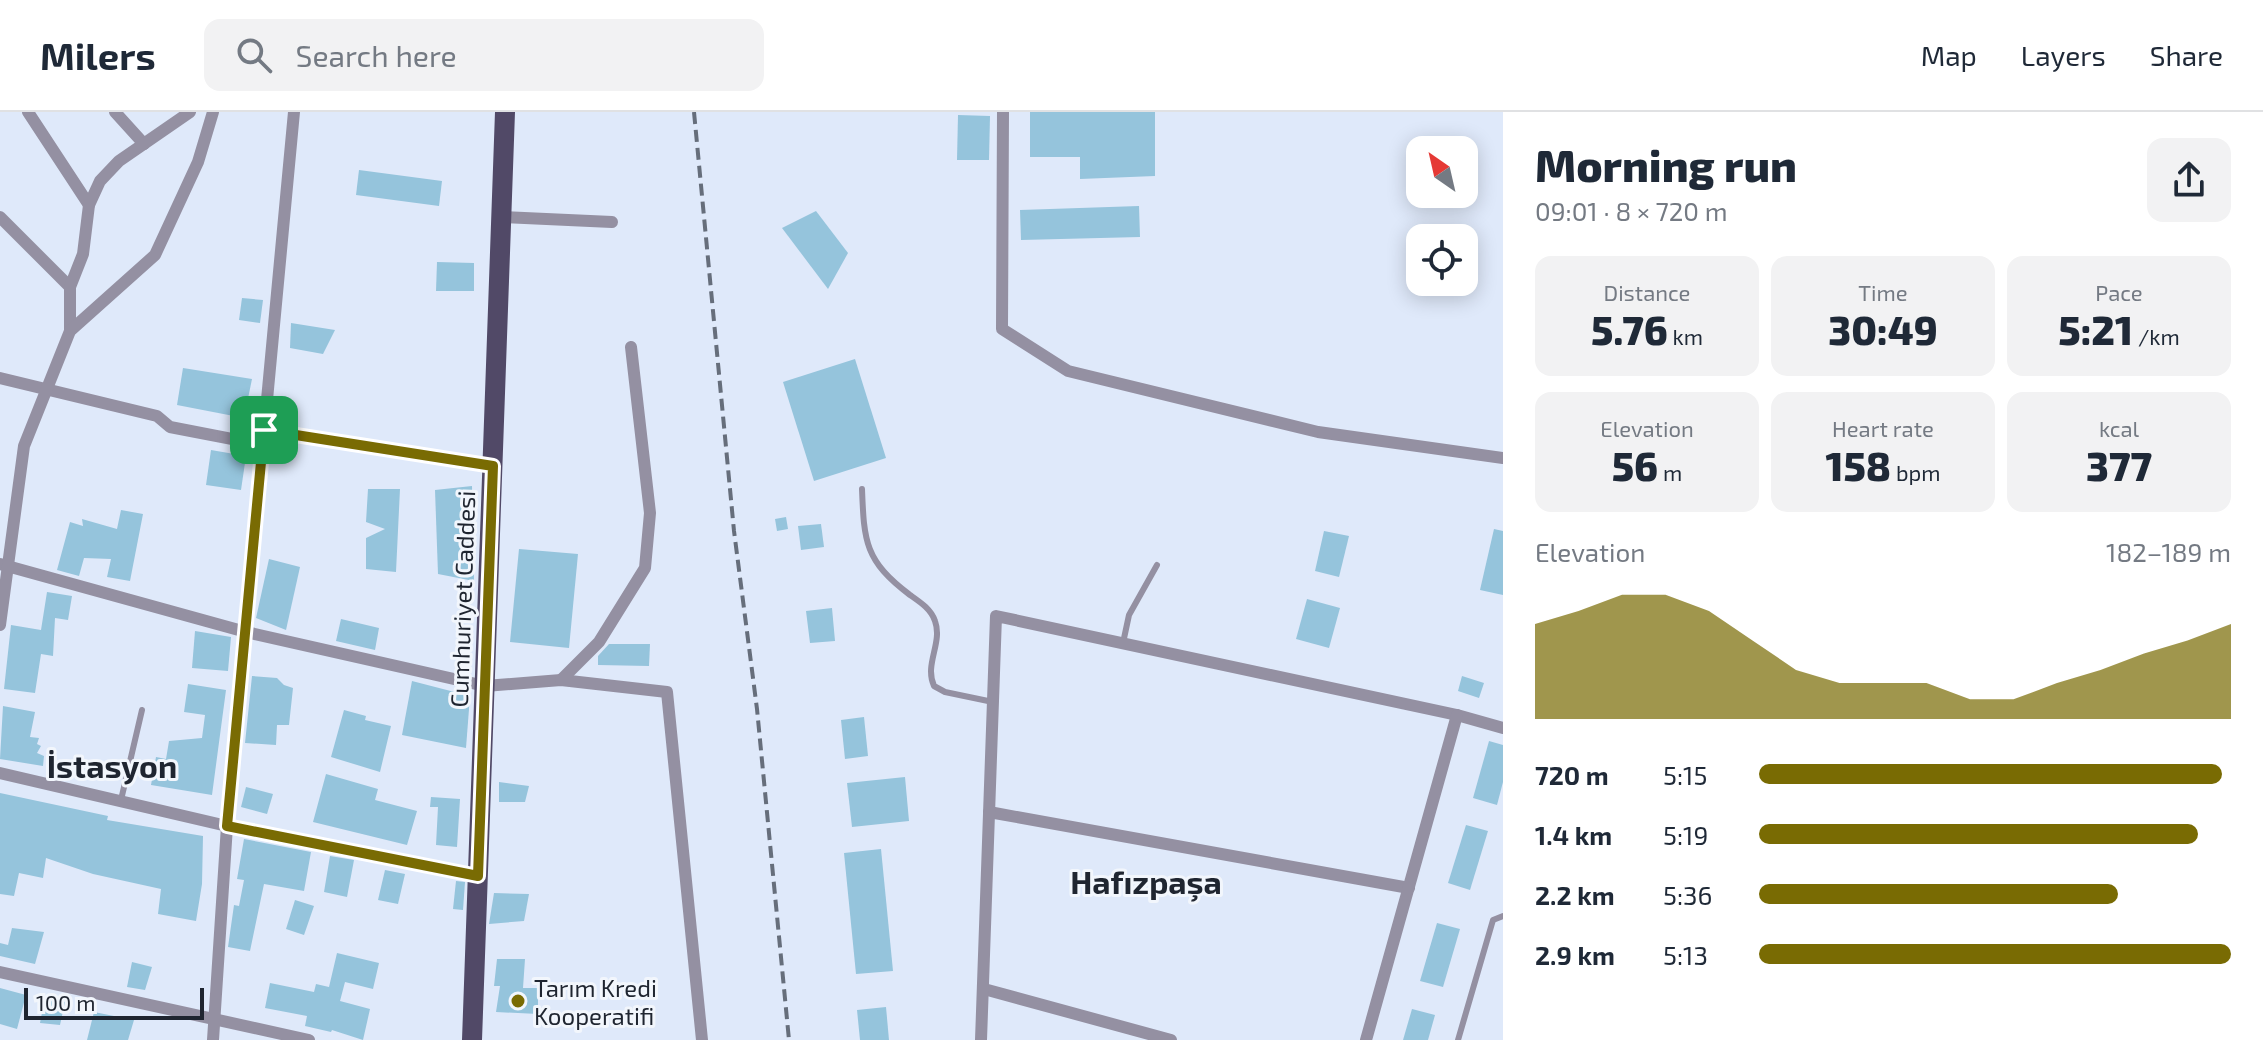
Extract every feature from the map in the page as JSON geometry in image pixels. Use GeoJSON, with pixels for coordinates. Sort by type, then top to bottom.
{"type":"FeatureCollection","features":[{"type":"Feature","properties":{"kind":"main road","name":"Cumhuriyet Caddesi"},"geometry":{"type":"LineString","coordinates":[[472,1040],[505,112]]}},
{"type":"Feature","properties":{"kind":"street"},"geometry":{"type":"LineString","coordinates":[[28,112],[89,205]]}},
{"type":"Feature","properties":{"kind":"street"},"geometry":{"type":"LineString","coordinates":[[115,112],[144,144]]}},
{"type":"Feature","properties":{"kind":"street"},"geometry":{"type":"LineString","coordinates":[[0,625],[4,565],[24,446],[70,331],[70,287],[83,254],[89,205],[100,181],[119,161],[190,112]]}},
{"type":"Feature","properties":{"kind":"street"},"geometry":{"type":"LineString","coordinates":[[70,331],[155,255],[198,162],[213,112]]}},
{"type":"Feature","properties":{"kind":"street"},"geometry":{"type":"LineString","coordinates":[[213,1040],[227,826],[294,112]]}},
{"type":"Feature","properties":{"kind":"street"},"geometry":{"type":"LineString","coordinates":[[1003,112],[1002,329],[1068,371],[1318,432],[1503,458]]}},
{"type":"Feature","properties":{"kind":"street"},"geometry":{"type":"LineString","coordinates":[[0,217],[70,287]]}},
{"type":"Feature","properties":{"kind":"street"},"geometry":{"type":"LineString","coordinates":[[501,217],[612,222]]}},
{"type":"Feature","properties":{"kind":"street"},"geometry":{"type":"LineString","coordinates":[[561,680],[599,642],[645,568],[650,513],[631,347]]}},
{"type":"Feature","properties":{"kind":"street"},"geometry":{"type":"LineString","coordinates":[[0,378],[157,416],[170,427],[263,445]]}},
{"type":"Feature","properties":{"kind":"street"},"geometry":{"type":"LineString","coordinates":[[264,430],[493,466]]}},
{"type":"Feature","properties":{"kind":"street"},"geometry":{"type":"LineString","coordinates":[[4,565],[246,632],[485,686],[561,680],[667,692],[702,1040]]}},
{"type":"Feature","properties":{"kind":"street"},"geometry":{"type":"LineString","coordinates":[[981,1040],[996,616],[1457,715],[1503,728]]}},
{"type":"Feature","properties":{"kind":"street"},"geometry":{"type":"LineString","coordinates":[[1366,1040],[1457,715]]}},
{"type":"Feature","properties":{"kind":"street"},"geometry":{"type":"LineString","coordinates":[[0,773],[227,826],[478,876]]}},
{"type":"Feature","properties":{"kind":"street"},"geometry":{"type":"LineString","coordinates":[[989,812],[1409,888]]}},
{"type":"Feature","properties":{"kind":"street"},"geometry":{"type":"LineString","coordinates":[[0,972],[309,1040]]}},
{"type":"Feature","properties":{"kind":"street"},"geometry":{"type":"LineString","coordinates":[[984,989],[1171,1040]]}},
{"type":"Feature","properties":{"kind":"lane"},"geometry":{"type":"LineString","coordinates":[[862,489],[864,530],[871,555],[888,578],[930,610],[934,618],[939,634],[930,667],[934,686],[945,692],[993,702]]}},
{"type":"Feature","properties":{"kind":"lane"},"geometry":{"type":"LineString","coordinates":[[1123,643],[1129,615],[1157,565]]}},
{"type":"Feature","properties":{"kind":"lane"},"geometry":{"type":"LineString","coordinates":[[120,801],[142,710]]}},
{"type":"Feature","properties":{"kind":"lane"},"geometry":{"type":"LineString","coordinates":[[1458,1040],[1493,920],[1503,916]]}},
{"type":"Feature","properties":{"kind":"building"},"geometry":{"type":"Polygon","coordinates":[[[1030,112],[1155,112],[1155,176],[1080,179],[1080,157],[1030,157],[1030,112]]]}},
{"type":"Feature","properties":{"kind":"building"},"geometry":{"type":"Polygon","coordinates":[[[958,115],[990,116],[989,160],[957,160],[958,115]]]}},
{"type":"Feature","properties":{"kind":"building"},"geometry":{"type":"Polygon","coordinates":[[[359,170],[442,181],[439,206],[356,195],[359,170]]]}},
{"type":"Feature","properties":{"kind":"building"},"geometry":{"type":"Polygon","coordinates":[[[1139,206],[1140,237],[1021,240],[1020,210],[1139,206]]]}},
{"type":"Feature","properties":{"kind":"building"},"geometry":{"type":"Polygon","coordinates":[[[816,211],[848,253],[828,289],[782,228],[816,211]]]}},
{"type":"Feature","properties":{"kind":"building"},"geometry":{"type":"Polygon","coordinates":[[[437,262],[474,263],[474,291],[436,291],[437,262]]]}},
{"type":"Feature","properties":{"kind":"building"},"geometry":{"type":"Polygon","coordinates":[[[242,298],[263,300],[260,323],[239,320],[242,298]]]}},
{"type":"Feature","properties":{"kind":"building"},"geometry":{"type":"Polygon","coordinates":[[[291,323],[335,330],[323,354],[290,348],[291,323]]]}},
{"type":"Feature","properties":{"kind":"building"},"geometry":{"type":"Polygon","coordinates":[[[855,359],[886,458],[814,481],[783,382],[855,359]]]}},
{"type":"Feature","properties":{"kind":"building"},"geometry":{"type":"Polygon","coordinates":[[[183,368],[252,379],[244,418],[177,405],[183,368]]]}},
{"type":"Feature","properties":{"kind":"building"},"geometry":{"type":"Polygon","coordinates":[[[211,450],[246,456],[241,490],[206,485],[211,450]]]}},
{"type":"Feature","properties":{"kind":"building"},"geometry":{"type":"Polygon","coordinates":[[[472,486],[474,581],[438,574],[435,490],[472,486]]]}},
{"type":"Feature","properties":{"kind":"building"},"geometry":{"type":"Polygon","coordinates":[[[368,489],[400,489],[396,572],[366,569],[366,538],[385,529],[366,522],[368,489]]]}},
{"type":"Feature","properties":{"kind":"building"},"geometry":{"type":"Polygon","coordinates":[[[121,510],[143,514],[130,581],[107,577],[111,559],[84,558],[79,576],[57,570],[70,522],[83,526],[82,519],[117,529],[121,510]]]}},
{"type":"Feature","properties":{"kind":"building"},"geometry":{"type":"Polygon","coordinates":[[[786,517],[788,529],[777,531],[775,519],[786,517]]]}},
{"type":"Feature","properties":{"kind":"building"},"geometry":{"type":"Polygon","coordinates":[[[821,524],[824,547],[801,550],[798,526],[821,524]]]}},
{"type":"Feature","properties":{"kind":"building"},"geometry":{"type":"Polygon","coordinates":[[[1494,529],[1503,531],[1503,595],[1480,590],[1494,529]]]}},
{"type":"Feature","properties":{"kind":"building"},"geometry":{"type":"Polygon","coordinates":[[[1324,531],[1349,536],[1339,577],[1315,571],[1324,531]]]}},
{"type":"Feature","properties":{"kind":"building"},"geometry":{"type":"Polygon","coordinates":[[[519,549],[578,554],[569,648],[510,642],[519,549]]]}},
{"type":"Feature","properties":{"kind":"building"},"geometry":{"type":"Polygon","coordinates":[[[269,559],[300,567],[286,630],[256,618],[269,559]]]}},
{"type":"Feature","properties":{"kind":"building"},"geometry":{"type":"Polygon","coordinates":[[[47,592],[72,596],[68,620],[55,618],[53,656],[41,654],[35,693],[4,689],[11,625],[41,630],[47,592]]]}},
{"type":"Feature","properties":{"kind":"building"},"geometry":{"type":"Polygon","coordinates":[[[1307,599],[1340,608],[1329,648],[1296,639],[1307,599]]]}},
{"type":"Feature","properties":{"kind":"building"},"geometry":{"type":"Polygon","coordinates":[[[832,608],[835,641],[810,643],[806,611],[832,608]]]}},
{"type":"Feature","properties":{"kind":"building"},"geometry":{"type":"Polygon","coordinates":[[[341,619],[379,628],[375,650],[336,641],[341,619]]]}},
{"type":"Feature","properties":{"kind":"building"},"geometry":{"type":"Polygon","coordinates":[[[195,631],[231,637],[228,671],[192,668],[195,631]]]}},
{"type":"Feature","properties":{"kind":"building"},"geometry":{"type":"Polygon","coordinates":[[[609,644],[650,644],[649,666],[598,665],[598,656],[609,644]]]}},
{"type":"Feature","properties":{"kind":"building"},"geometry":{"type":"Polygon","coordinates":[[[252,676],[277,678],[293,688],[289,725],[277,725],[276,745],[245,743],[252,676]]]}},
{"type":"Feature","properties":{"kind":"building"},"geometry":{"type":"Polygon","coordinates":[[[1462,676],[1484,683],[1479,698],[1458,691],[1462,676]]]}},
{"type":"Feature","properties":{"kind":"building"},"geometry":{"type":"Polygon","coordinates":[[[412,681],[470,696],[466,748],[402,735],[412,681]]]}},
{"type":"Feature","properties":{"kind":"building"},"geometry":{"type":"Polygon","coordinates":[[[188,684],[226,690],[212,795],[151,785],[156,757],[166,759],[169,741],[202,738],[205,715],[184,712],[188,684]]]}},
{"type":"Feature","properties":{"kind":"building"},"geometry":{"type":"Polygon","coordinates":[[[3,706],[35,712],[30,737],[39,738],[37,744],[41,746],[37,753],[44,756],[43,766],[0,759],[3,706]]]}},
{"type":"Feature","properties":{"kind":"building"},"geometry":{"type":"Polygon","coordinates":[[[344,710],[366,716],[365,720],[391,726],[380,772],[331,757],[344,710]]]}},
{"type":"Feature","properties":{"kind":"building"},"geometry":{"type":"Polygon","coordinates":[[[864,717],[868,756],[845,759],[841,720],[864,717]]]}},
{"type":"Feature","properties":{"kind":"building"},"geometry":{"type":"Polygon","coordinates":[[[1489,741],[1503,745],[1503,782],[1497,805],[1473,798],[1489,741]]]}},
{"type":"Feature","properties":{"kind":"building"},"geometry":{"type":"Polygon","coordinates":[[[326,774],[378,789],[375,800],[417,811],[407,845],[313,822],[326,774]]]}},
{"type":"Feature","properties":{"kind":"building"},"geometry":{"type":"Polygon","coordinates":[[[905,777],[909,821],[852,827],[847,783],[905,777]]]}},
{"type":"Feature","properties":{"kind":"building"},"geometry":{"type":"Polygon","coordinates":[[[499,782],[529,786],[525,802],[499,802],[499,782]]]}},
{"type":"Feature","properties":{"kind":"building"},"geometry":{"type":"Polygon","coordinates":[[[246,787],[273,794],[267,814],[241,807],[246,787]]]}},
{"type":"Feature","properties":{"kind":"building"},"geometry":{"type":"Polygon","coordinates":[[[0,793],[108,816],[107,820],[203,836],[202,884],[196,921],[158,914],[161,889],[93,874],[46,858],[43,878],[19,873],[14,896],[0,894],[0,793]]]}},
{"type":"Feature","properties":{"kind":"building"},"geometry":{"type":"Polygon","coordinates":[[[431,797],[460,799],[457,847],[436,845],[438,807],[430,807],[431,797]]]}},
{"type":"Feature","properties":{"kind":"building"},"geometry":{"type":"Polygon","coordinates":[[[1466,825],[1488,831],[1470,890],[1448,883],[1466,825]]]}},
{"type":"Feature","properties":{"kind":"building"},"geometry":{"type":"Polygon","coordinates":[[[244,839],[311,852],[304,891],[264,884],[250,951],[228,947],[234,905],[239,906],[244,880],[237,879],[244,839]]]}},
{"type":"Feature","properties":{"kind":"building"},"geometry":{"type":"Polygon","coordinates":[[[881,849],[893,971],[856,974],[844,853],[881,849]]]}},
{"type":"Feature","properties":{"kind":"building"},"geometry":{"type":"Polygon","coordinates":[[[330,856],[354,860],[347,897],[324,892],[330,856]]]}},
{"type":"Feature","properties":{"kind":"building"},"geometry":{"type":"Polygon","coordinates":[[[385,870],[405,874],[398,904],[378,900],[385,870]]]}},
{"type":"Feature","properties":{"kind":"building"},"geometry":{"type":"Polygon","coordinates":[[[456,881],[465,882],[463,910],[453,909],[456,881]]]}},
{"type":"Feature","properties":{"kind":"building"},"geometry":{"type":"Polygon","coordinates":[[[494,893],[529,894],[524,921],[489,924],[494,893]]]}},
{"type":"Feature","properties":{"kind":"building"},"geometry":{"type":"Polygon","coordinates":[[[295,900],[314,906],[304,935],[286,929],[295,900]]]}},
{"type":"Feature","properties":{"kind":"building"},"geometry":{"type":"Polygon","coordinates":[[[1437,923],[1460,929],[1443,987],[1420,981],[1437,923]]]}},
{"type":"Feature","properties":{"kind":"building"},"geometry":{"type":"Polygon","coordinates":[[[12,928],[44,932],[35,964],[0,956],[0,943],[8,945],[12,928]]]}},
{"type":"Feature","properties":{"kind":"building"},"geometry":{"type":"Polygon","coordinates":[[[337,953],[379,963],[373,989],[345,982],[340,1001],[370,1009],[363,1040],[332,1030],[305,1026],[307,1016],[265,1008],[270,983],[314,992],[316,984],[329,987],[337,953]]]}},
{"type":"Feature","properties":{"kind":"building"},"geometry":{"type":"Polygon","coordinates":[[[497,959],[525,959],[523,988],[538,988],[538,1014],[496,1012],[500,986],[494,986],[497,959]]]}},
{"type":"Feature","properties":{"kind":"building"},"geometry":{"type":"Polygon","coordinates":[[[132,962],[152,967],[145,990],[127,987],[132,962]]]}},
{"type":"Feature","properties":{"kind":"building"},"geometry":{"type":"Polygon","coordinates":[[[0,988],[26,995],[17,1029],[0,1024],[0,988]]]}},
{"type":"Feature","properties":{"kind":"building"},"geometry":{"type":"Polygon","coordinates":[[[45,997],[65,1002],[60,1025],[40,1023],[45,997]]]}},
{"type":"Feature","properties":{"kind":"building"},"geometry":{"type":"Polygon","coordinates":[[[886,1007],[889,1040],[860,1040],[857,1010],[886,1007]]]}},
{"type":"Feature","properties":{"kind":"building"},"geometry":{"type":"Polygon","coordinates":[[[1412,1009],[1435,1015],[1428,1040],[1403,1040],[1412,1009]]]}},
{"type":"Feature","properties":{"kind":"building"},"geometry":{"type":"Polygon","coordinates":[[[94,1012],[134,1020],[128,1040],[87,1040],[94,1012]]]}},
{"type":"Feature","properties":{"kind":"railway"},"geometry":{"type":"LineString","coordinates":[[694,112],[734,531],[757,709],[789,1040]]}},
{"type":"Feature","properties":{"kind":"place","name":"Tarım Kredi Kooperatifi"},"geometry":{"type":"Point","coordinates":[518,1001]}},
{"type":"Feature","properties":{"kind":"district","name":"İstasyon"},"geometry":{"type":"Point","coordinates":[112,765]}},
{"type":"Feature","properties":{"kind":"district","name":"Hafızpaşa"},"geometry":{"type":"Point","coordinates":[1146,881]}},
{"type":"Feature","properties":{"kind":"route"},"geometry":{"type":"LineString","coordinates":[[264,430],[493,466],[478,876],[227,826],[264,430]]}}]}
